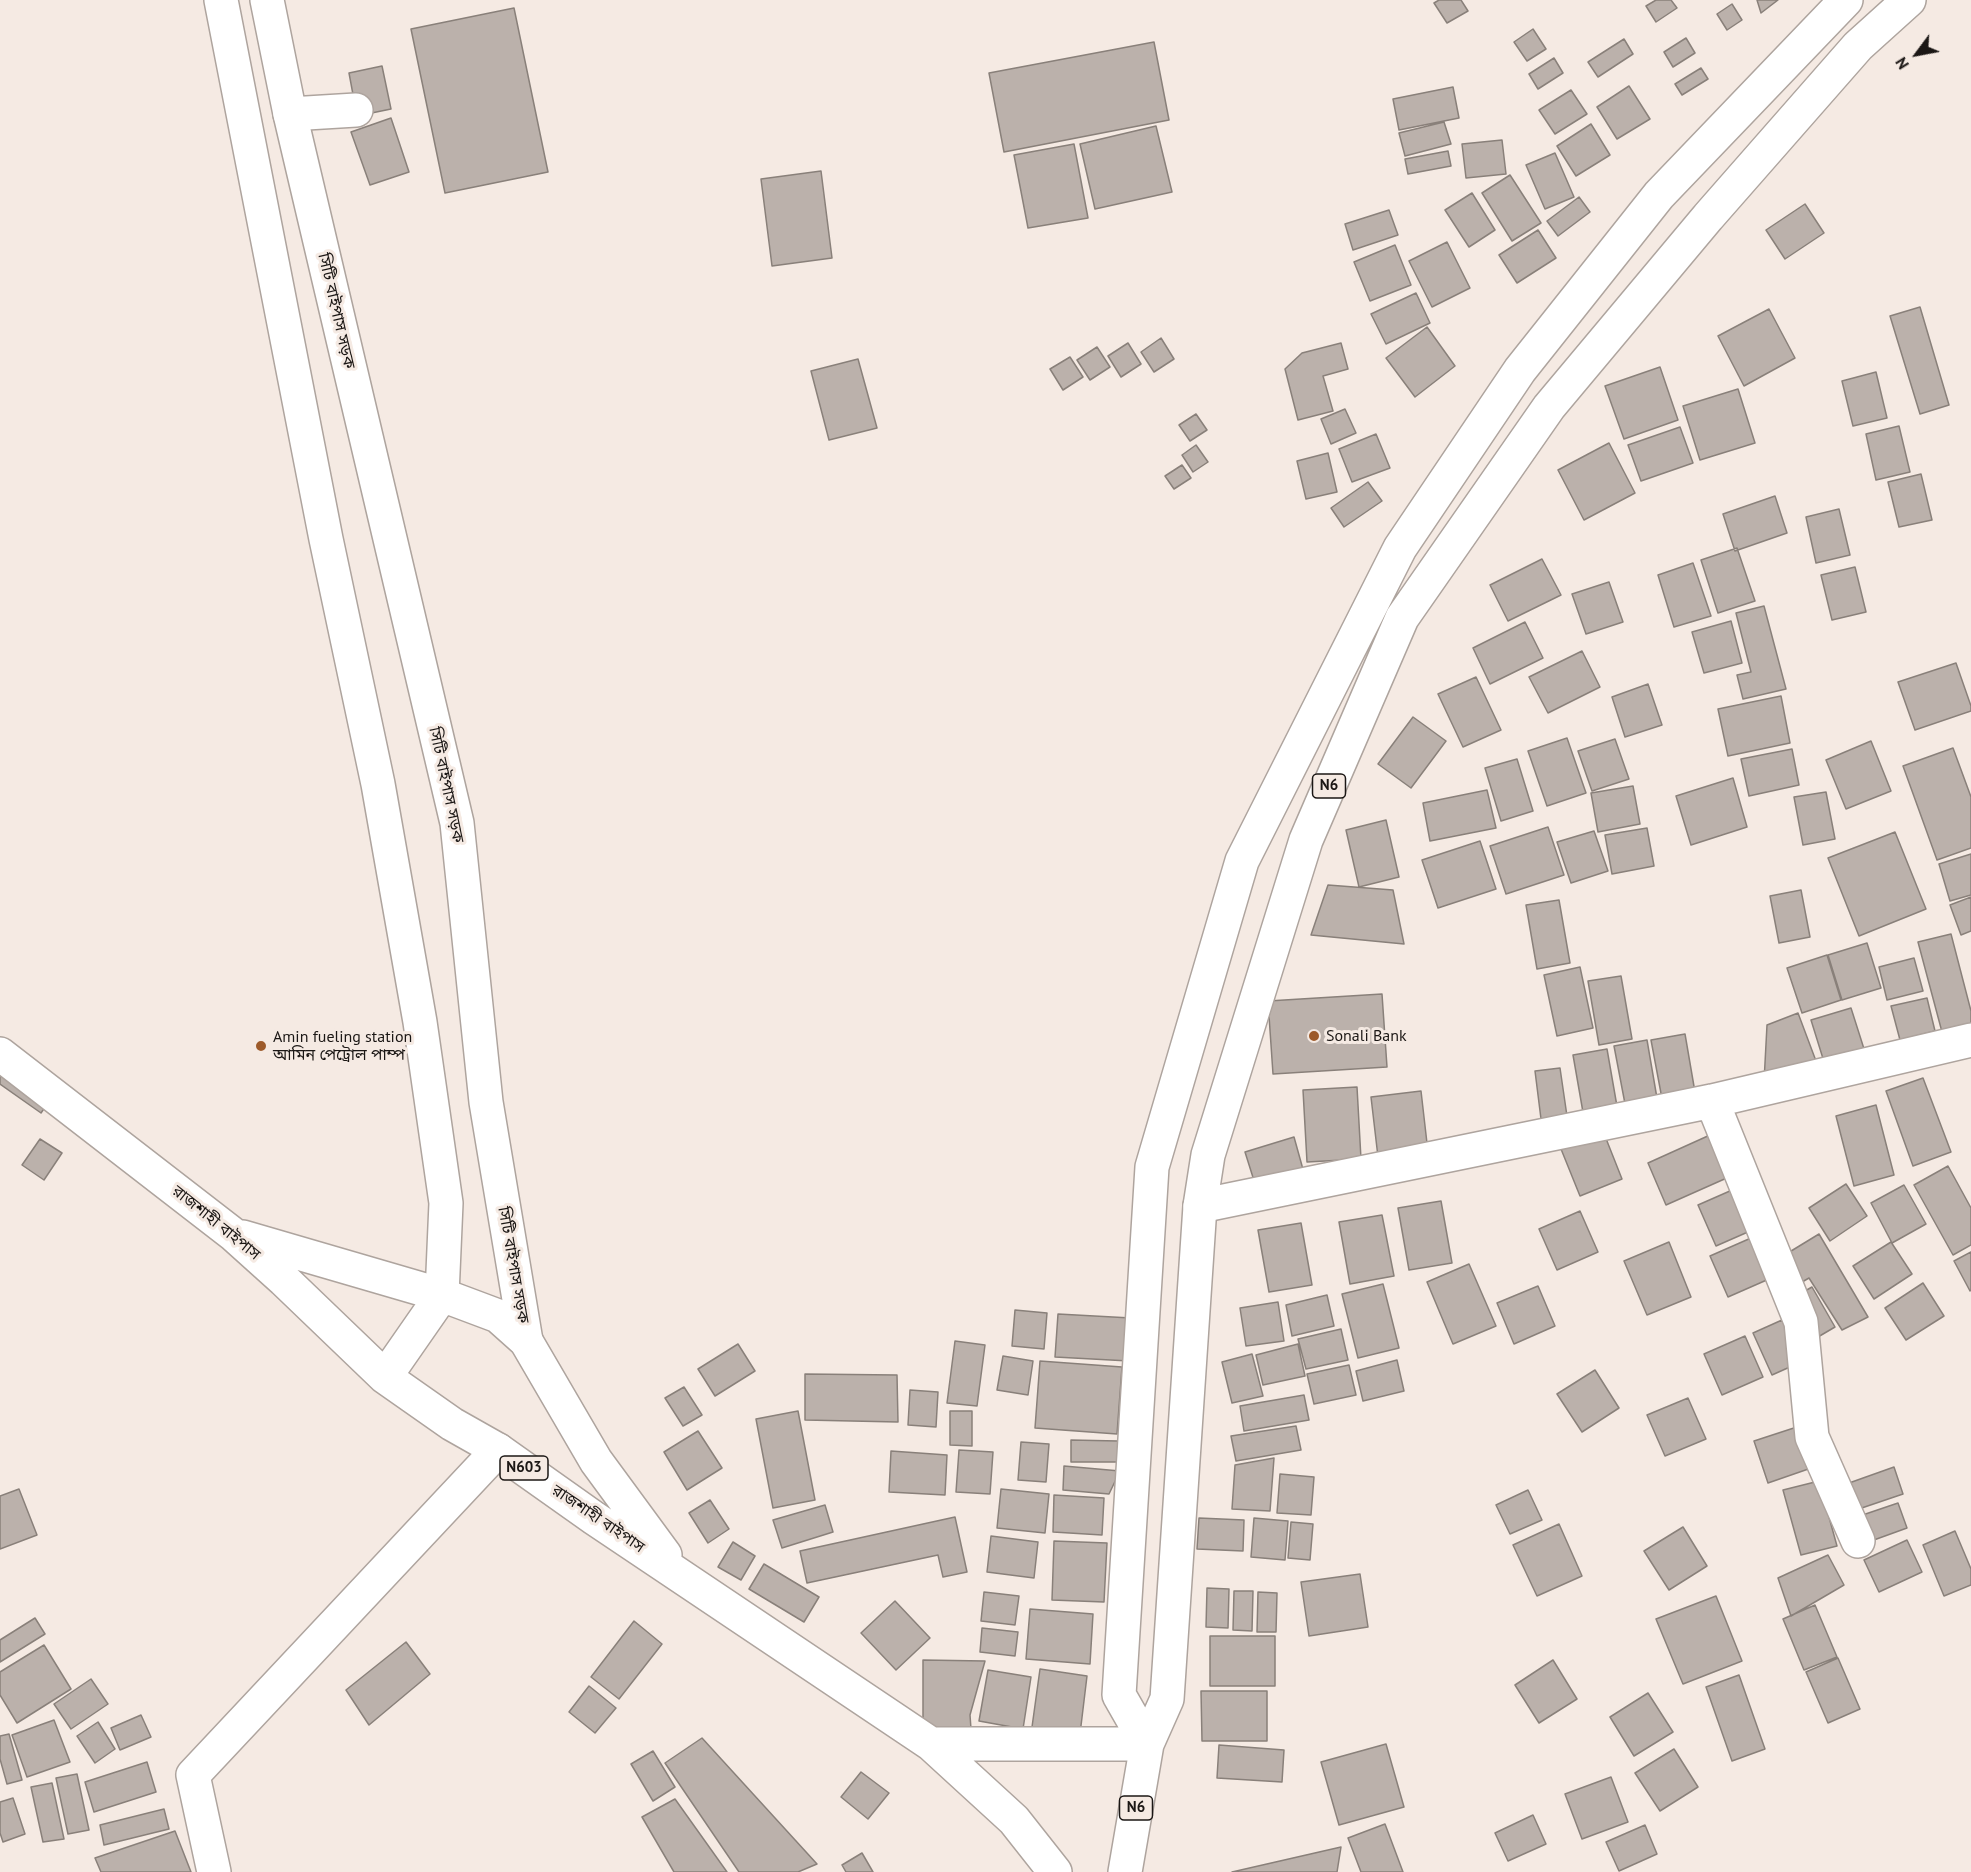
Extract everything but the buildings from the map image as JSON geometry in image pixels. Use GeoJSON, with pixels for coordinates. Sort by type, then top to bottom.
{"type":"FeatureCollection","features":[{"type":"Feature","properties":{"kind":"main road"},"geometry":{"type":"LineString","coordinates":[[221,0],[324,527],[378,784],[420,1022],[446,1203],[442,1295],[384,1377]]}},
{"type":"Feature","properties":{"kind":"main road","name":"সিটি বাইপাস সড়ক"},"geometry":{"type":"LineString","coordinates":[[267,0],[290,114],[457,823],[486,1102],[526,1341],[596,1461],[679,1573]]}},
{"type":"Feature","properties":{"kind":"main road","name":"N6"},"geometry":{"type":"LineString","coordinates":[[1147,1744],[1119,1695],[1152,1167],[1242,861],[1400,548],[1520,370],[1659,195],[1846,0]]}},
{"type":"Feature","properties":{"kind":"main road","name":"N6"},"geometry":{"type":"LineString","coordinates":[[1125,1872],[1147,1744],[1167,1699],[1200,1206],[1208,1155],[1306,840],[1402,618],[1549,407],[1708,217],[1858,46],[1909,0]]}},
{"type":"Feature","properties":{"kind":"main road"},"geometry":{"type":"LineString","coordinates":[[290,114],[356,110]]}},
{"type":"Feature","properties":{"kind":"main road"},"geometry":{"type":"LineString","coordinates":[[1200,1206],[1712,1101],[1971,1040]]}},
{"type":"Feature","properties":{"kind":"main road","name":"রাজশাহী বাইপাস"},"geometry":{"type":"LineString","coordinates":[[0,1054],[234,1235],[384,1377],[452,1424],[498,1450],[594,1518],[932,1744],[1014,1820],[1055,1872]]}},
{"type":"Feature","properties":{"kind":"main road"},"geometry":{"type":"LineString","coordinates":[[1712,1101],[1801,1322],[1812,1437],[1858,1541]]}},
{"type":"Feature","properties":{"kind":"main road"},"geometry":{"type":"LineString","coordinates":[[234,1235],[442,1295],[498,1316],[526,1341]]}},
{"type":"Feature","properties":{"kind":"main road"},"geometry":{"type":"LineString","coordinates":[[214,1872],[193,1775],[498,1450]]}},
{"type":"Feature","properties":{"kind":"main road"},"geometry":{"type":"LineString","coordinates":[[932,1744],[1147,1744]]}},
{"type":"Feature","properties":{"kind":"place","name":"Sonali Bank"},"geometry":{"type":"Point","coordinates":[1314,1036]}},
{"type":"Feature","properties":{"kind":"place","name":"Amin fueling station আমিন পেট্রোল পাম্প"},"geometry":{"type":"Point","coordinates":[261,1046]}}]}
